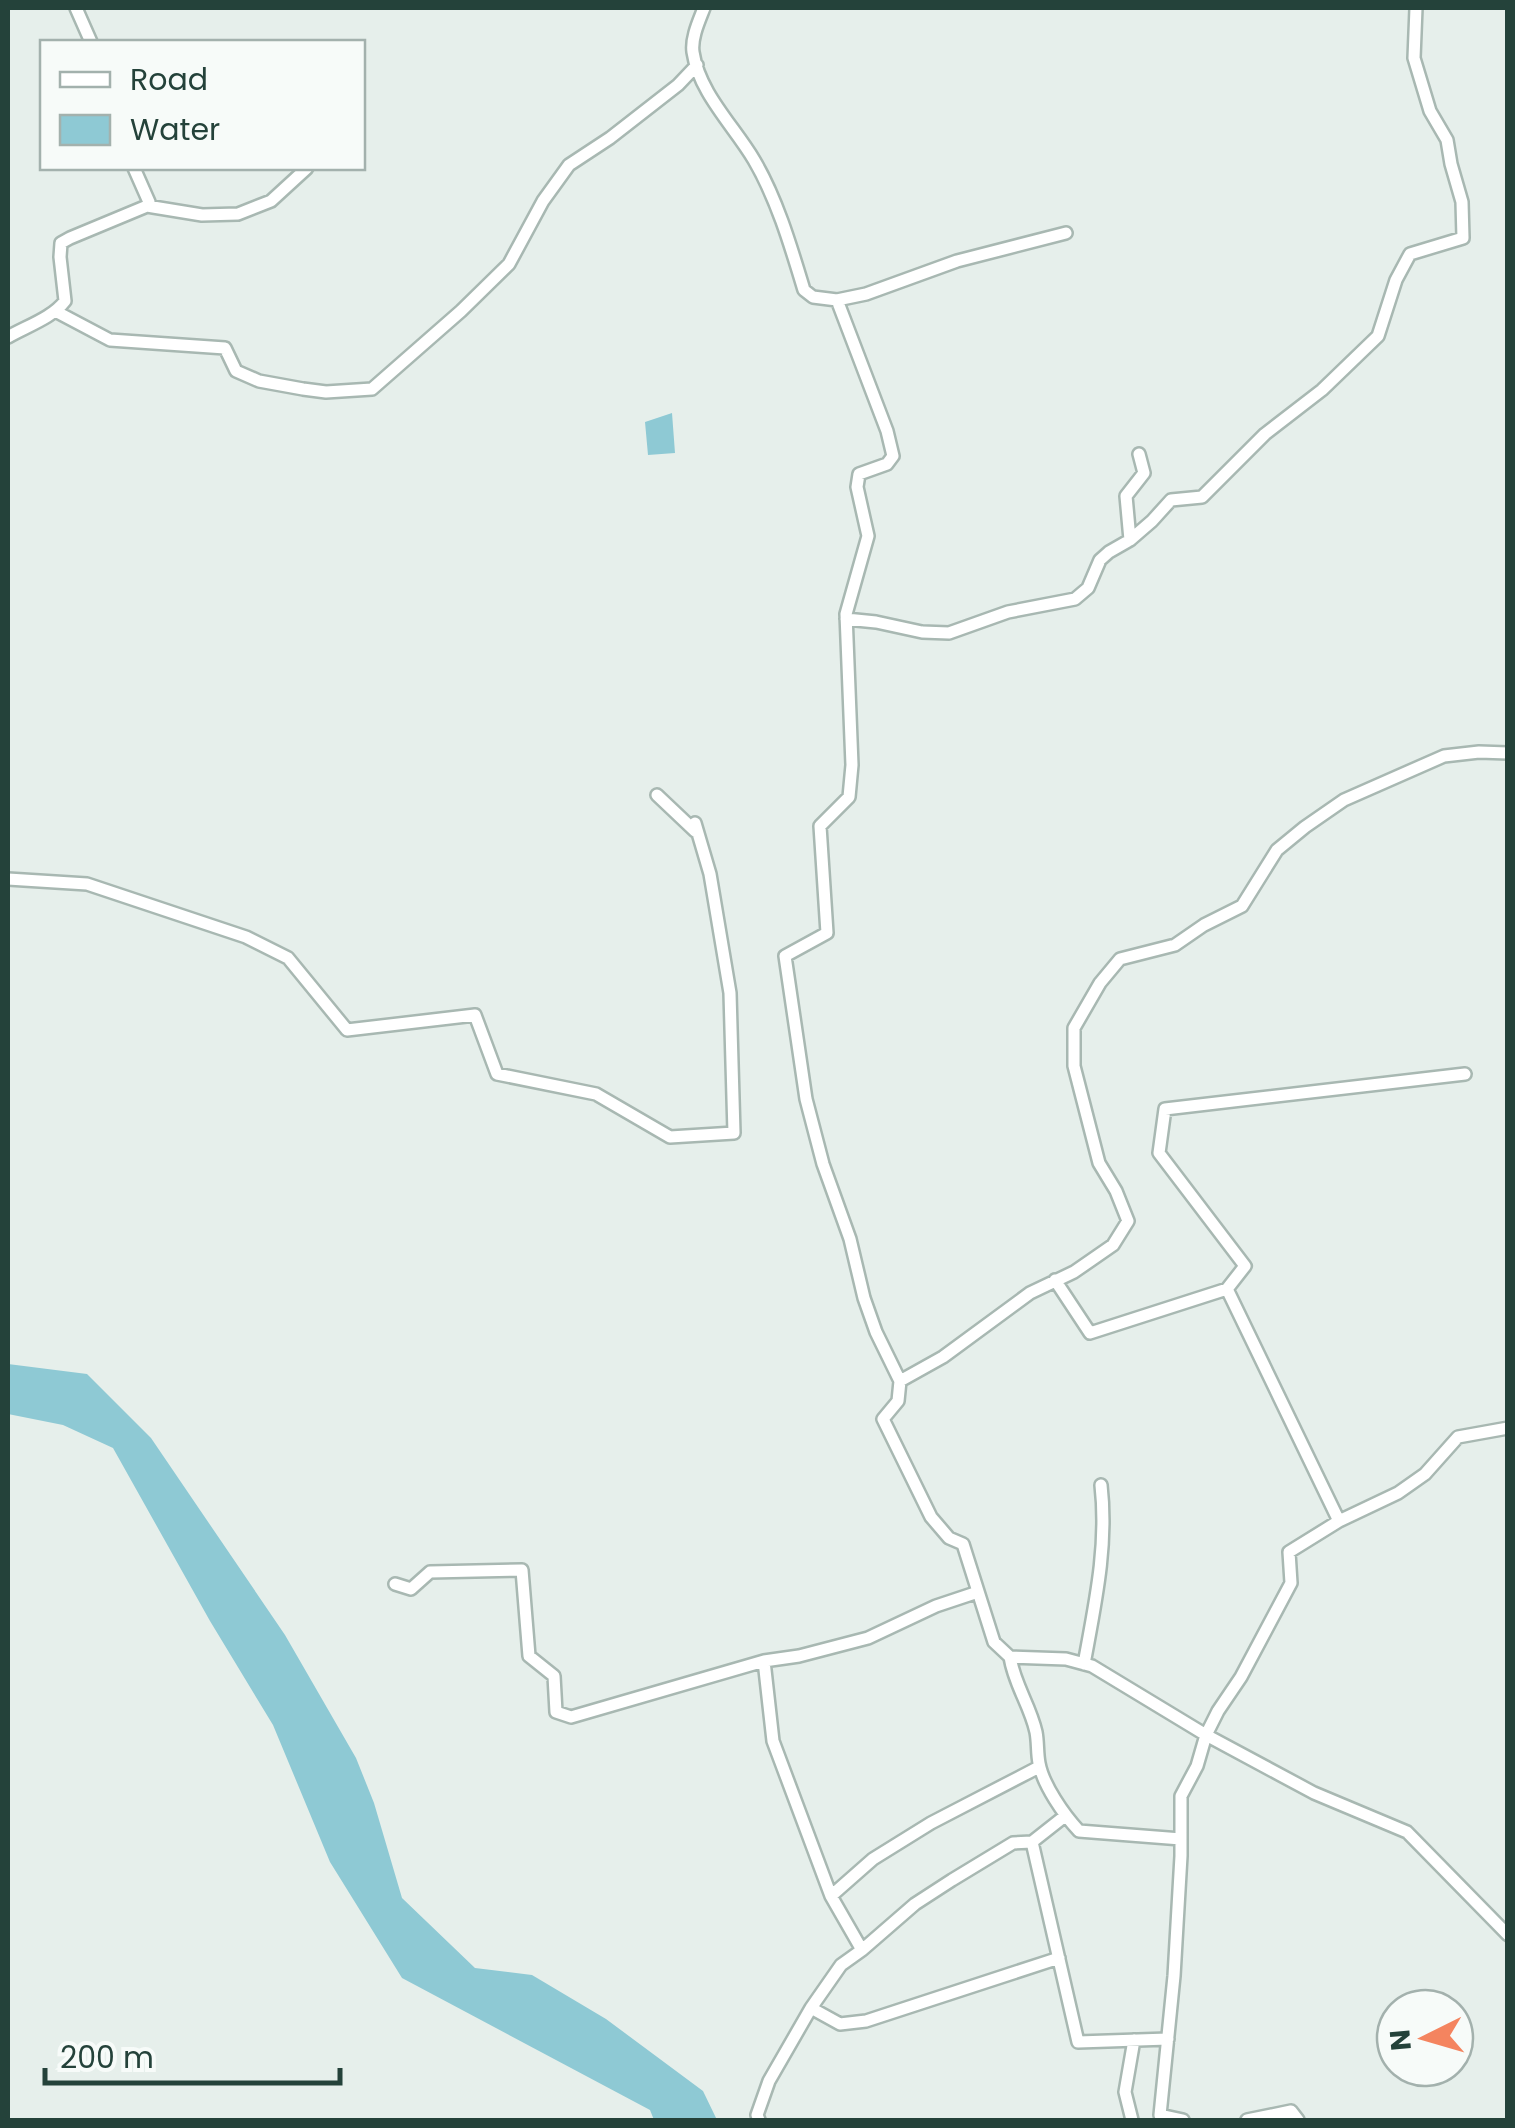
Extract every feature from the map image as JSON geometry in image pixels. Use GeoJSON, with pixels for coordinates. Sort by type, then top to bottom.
{"type":"FeatureCollection","features":[{"type":"Feature","properties":{"kind":"street"},"geometry":{"type":"LineString","coordinates":[[76,8],[90,40]]}},
{"type":"Feature","properties":{"kind":"street"},"geometry":{"type":"LineString","coordinates":[[704,8],[692,46],[697,65],[719,110],[754,159],[771,192],[804,290],[813,297],[837,300],[866,294],[957,260],[1066,233]]}},
{"type":"Feature","properties":{"kind":"street"},"geometry":{"type":"LineString","coordinates":[[846,619],[949,633],[1008,612],[1076,599],[1088,588],[1100,560],[1152,522],[1171,500],[1202,497],[1264,434],[1322,390],[1378,336],[1396,280],[1410,254],[1463,238],[1462,202],[1447,140],[1430,111],[1414,58],[1416,8]]}},
{"type":"Feature","properties":{"kind":"street"},"geometry":{"type":"LineString","coordinates":[[57,312],[110,340],[226,348],[236,371],[270,384],[326,392],[372,389],[509,264],[542,201],[569,165],[678,85],[697,65]]}},
{"type":"Feature","properties":{"kind":"street"},"geometry":{"type":"LineString","coordinates":[[135,170],[148,195],[147,206]]}},
{"type":"Feature","properties":{"kind":"street"},"geometry":{"type":"LineString","coordinates":[[8,337],[57,312],[65,301],[62,244],[147,206],[202,215],[238,214],[271,201],[304,170]]}},
{"type":"Feature","properties":{"kind":"street"},"geometry":{"type":"LineString","coordinates":[[837,300],[893,456],[887,464],[858,474],[857,487],[868,536],[846,619],[852,766],[849,797],[820,826],[827,933],[785,956],[810,1116],[850,1239],[864,1298],[900,1380],[898,1401],[883,1419],[931,1518],[949,1538],[962,1544],[994,1642],[1010,1657],[1013,1677],[1036,1732],[1039,1767],[1065,1816],[1079,1831],[1181,1839]]}},
{"type":"Feature","properties":{"kind":"street"},"geometry":{"type":"LineString","coordinates":[[1130,540],[1126,496],[1144,473],[1138,454]]}},
{"type":"Feature","properties":{"kind":"street"},"geometry":{"type":"LineString","coordinates":[[900,1380],[943,1357],[1030,1292],[1074,1272],[1113,1246],[1128,1221],[1099,1163],[1074,1066],[1074,1028],[1100,983],[1120,960],[1176,945],[1242,906],[1277,850],[1344,800],[1444,756],[1508,753]]}},
{"type":"Feature","properties":{"kind":"street"},"geometry":{"type":"LineString","coordinates":[[8,878],[87,884],[246,937],[288,958],[346,1030],[475,1015],[497,1074],[596,1094],[670,1137],[734,1133],[730,993],[710,874],[696,828],[657,795]]}},
{"type":"Feature","properties":{"kind":"street"},"geometry":{"type":"LineString","coordinates":[[1055,1280],[1090,1333],[1227,1289],[1245,1266],[1159,1153],[1165,1109],[1465,1074]]}},
{"type":"Feature","properties":{"kind":"street"},"geometry":{"type":"LineString","coordinates":[[1227,1289],[1338,1521]]}},
{"type":"Feature","properties":{"kind":"street"},"geometry":{"type":"LineString","coordinates":[[1183,2120],[1160,2115],[1174,1976],[1181,1796],[1218,1711],[1291,1583],[1289,1552],[1338,1521],[1398,1494],[1425,1474],[1458,1437],[1508,1428]]}},
{"type":"Feature","properties":{"kind":"street"},"geometry":{"type":"LineString","coordinates":[[1084,1664],[1102,1564],[1101,1485]]}},
{"type":"Feature","properties":{"kind":"street"},"geometry":{"type":"LineString","coordinates":[[396,1584],[411,1589],[430,1572],[522,1570],[529,1656],[554,1676],[556,1712],[570,1716],[764,1661],[868,1638],[936,1606],[978,1592]]}},
{"type":"Feature","properties":{"kind":"street"},"geometry":{"type":"LineString","coordinates":[[1010,1657],[1066,1658],[1092,1666],[1206,1735],[1314,1793],[1407,1832],[1508,1935]]}},
{"type":"Feature","properties":{"kind":"street"},"geometry":{"type":"LineString","coordinates":[[764,1661],[772,1742],[832,1896],[862,1950]]}},
{"type":"Feature","properties":{"kind":"street"},"geometry":{"type":"LineString","coordinates":[[832,1896],[873,1859],[1039,1767]]}},
{"type":"Feature","properties":{"kind":"street"},"geometry":{"type":"LineString","coordinates":[[758,2120],[769,2080],[841,1966],[915,1904],[1013,1843],[1032,1842],[1065,1816]]}},
{"type":"Feature","properties":{"kind":"street"},"geometry":{"type":"LineString","coordinates":[[1032,1842],[1078,2042],[1168,2039]]}},
{"type":"Feature","properties":{"kind":"street"},"geometry":{"type":"LineString","coordinates":[[811,2008],[840,2024],[866,2021],[1059,1958]]}},
{"type":"Feature","properties":{"kind":"street"},"geometry":{"type":"LineString","coordinates":[[1132,2120],[1125,2092],[1134,2040]]}},
{"type":"Feature","properties":{"kind":"street"},"geometry":{"type":"LineString","coordinates":[[1248,2120],[1291,2111],[1298,2120]]}},
{"type":"Feature","properties":{"kind":"water"},"geometry":{"type":"Polygon","coordinates":[[[672,413],[675,453],[648,455],[645,422],[672,413]]]}},
{"type":"Feature","properties":{"kind":"water"},"geometry":{"type":"Polygon","coordinates":[[[8,1364],[87,1374],[151,1438],[285,1635],[356,1758],[374,1803],[402,1898],[475,1968],[532,1975],[606,2019],[703,2091],[717,2120],[654,2120],[650,2110],[402,1978],[330,1862],[273,1725],[113,1448],[63,1425],[8,1414],[8,1364]]]}}]}
